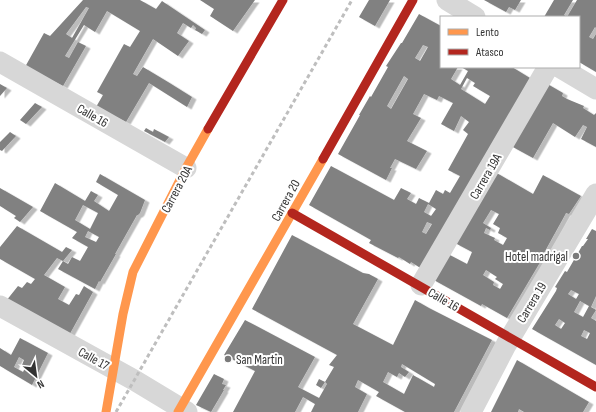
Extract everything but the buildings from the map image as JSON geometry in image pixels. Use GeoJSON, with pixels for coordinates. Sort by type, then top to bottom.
{"type":"FeatureCollection","features":[{"type":"Feature","properties":{"kind":"street","name":"Carrera 20A"},"geometry":{"type":"LineString","coordinates":[[95,412],[107,402],[123,314],[134,272],[186,168],[283,0]]}},
{"type":"Feature","properties":{"kind":"street","name":"Carrera 20"},"geometry":{"type":"LineString","coordinates":[[182,411],[398,24],[413,0]]}},
{"type":"Feature","properties":{"kind":"street"},"geometry":{"type":"LineString","coordinates":[[447,0],[473,16]]}},
{"type":"Feature","properties":{"kind":"street","name":"Calle 16"},"geometry":{"type":"LineString","coordinates":[[0,62],[186,168]]}},
{"type":"Feature","properties":{"kind":"street","name":"Carrera 19A"},"geometry":{"type":"LineString","coordinates":[[421,285],[547,68]]}},
{"type":"Feature","properties":{"kind":"street"},"geometry":{"type":"LineString","coordinates":[[561,68],[596,89]]}},
{"type":"Feature","properties":{"kind":"street","name":"Carrera 19"},"geometry":{"type":"LineString","coordinates":[[471,412],[511,337],[596,194]]}},
{"type":"Feature","properties":{"kind":"street","name":"Calle 16"},"geometry":{"type":"LineString","coordinates":[[292,213],[421,285],[596,386]]}},
{"type":"Feature","properties":{"kind":"street","name":"Calle 17"},"geometry":{"type":"LineString","coordinates":[[0,306],[113,368],[182,411]]}},
{"type":"Feature","properties":{"kind":"railway"},"geometry":{"type":"LineString","coordinates":[[116,412],[352,0]]}},
{"type":"Feature","properties":{"kind":"traffic: slow"},"geometry":{"type":"LineString","coordinates":[[106,412],[123,314],[133,272],[186,168],[208,129]]}},
{"type":"Feature","properties":{"kind":"traffic: slow"},"geometry":{"type":"LineString","coordinates":[[178,412],[323,159]]}},
{"type":"Feature","properties":{"kind":"traffic: jam"},"geometry":{"type":"LineString","coordinates":[[208,129],[283,0]]}},
{"type":"Feature","properties":{"kind":"traffic: jam"},"geometry":{"type":"LineString","coordinates":[[323,159],[413,0]]}},
{"type":"Feature","properties":{"kind":"traffic: jam"},"geometry":{"type":"LineString","coordinates":[[292,213],[596,387]]}},
{"type":"Feature","properties":{"kind":"place","name":"Hotel madrigal"},"geometry":{"type":"Point","coordinates":[576,256]}},
{"type":"Feature","properties":{"kind":"place","name":"San Martin"},"geometry":{"type":"Point","coordinates":[228,359]}}]}
